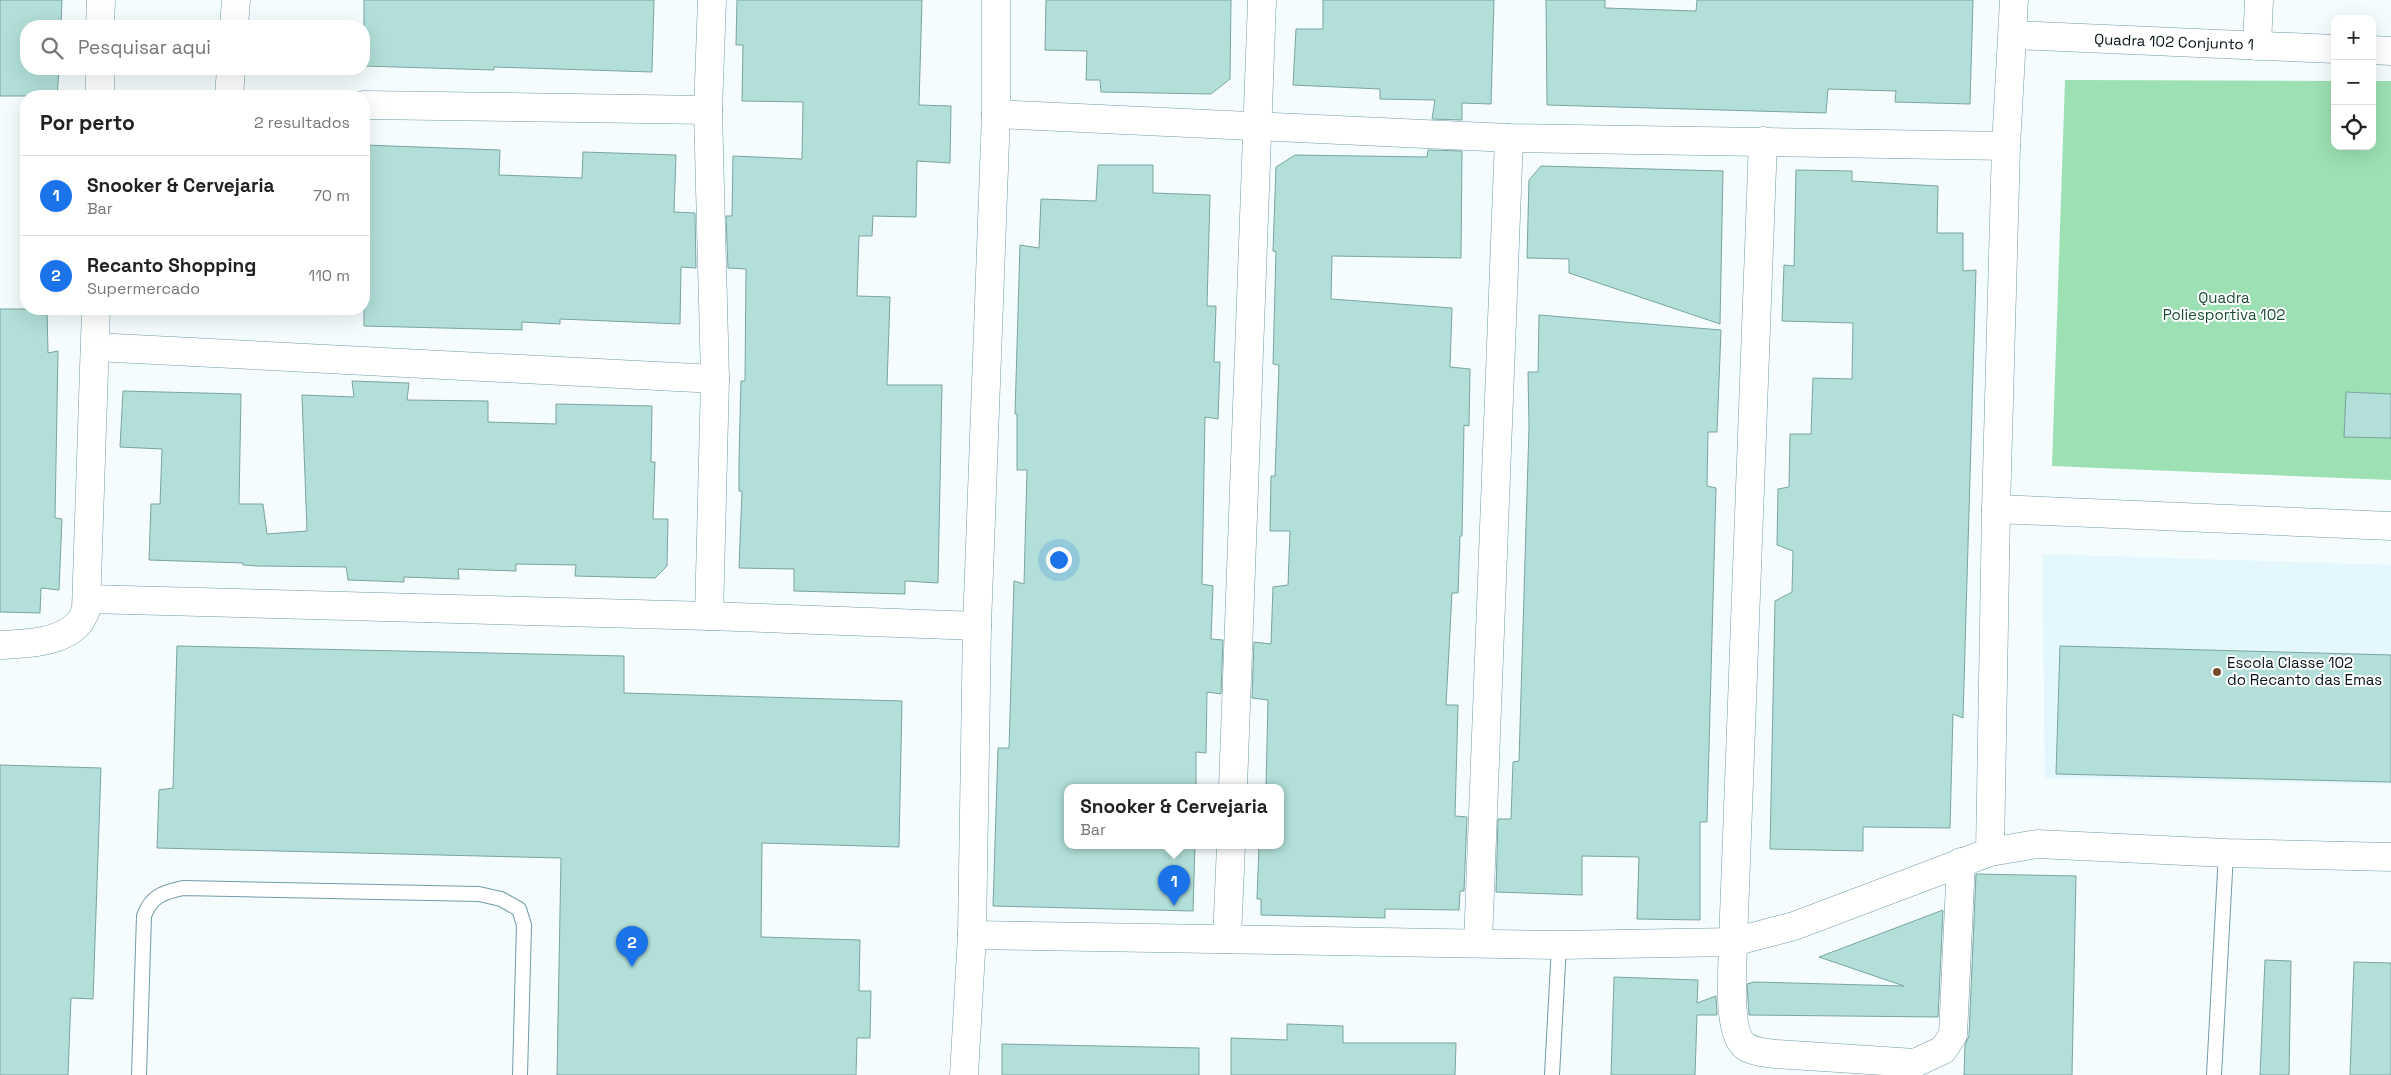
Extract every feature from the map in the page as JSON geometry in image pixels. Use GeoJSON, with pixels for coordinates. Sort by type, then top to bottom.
{"type":"FeatureCollection","features":[{"type":"Feature","properties":{"kind":"street"},"geometry":{"type":"LineString","coordinates":[[100,0],[100,20]]}},
{"type":"Feature","properties":{"kind":"street"},"geometry":{"type":"LineString","coordinates":[[234,20],[236,0]]}},
{"type":"Feature","properties":{"kind":"street"},"geometry":{"type":"LineString","coordinates":[[709,616],[715,380],[708,110],[712,0]]}},
{"type":"Feature","properties":{"kind":"street"},"geometry":{"type":"LineString","coordinates":[[964,1075],[972,935],[977,626],[996,114],[996,0]]}},
{"type":"Feature","properties":{"kind":"street"},"geometry":{"type":"LineString","coordinates":[[1233,784],[1262,0]]}},
{"type":"Feature","properties":{"kind":"street"},"geometry":{"type":"LineString","coordinates":[[1990,852],[1996,509],[2006,146],[2014,0]]}},
{"type":"Feature","properties":{"kind":"street"},"geometry":{"type":"LineString","coordinates":[[2257,46],[2259,0]]}},
{"type":"Feature","properties":{"kind":"street","name":"Quadra 102 Conjunto 1"},"geometry":{"type":"LineString","coordinates":[[2012,36],[2331,49]]}},
{"type":"Feature","properties":{"kind":"street"},"geometry":{"type":"LineString","coordinates":[[2376,50],[2391,51]]}},
{"type":"Feature","properties":{"kind":"street"},"geometry":{"type":"LineString","coordinates":[[100,75],[100,90]]}},
{"type":"Feature","properties":{"kind":"street"},"geometry":{"type":"LineString","coordinates":[[229,90],[230,75]]}},
{"type":"Feature","properties":{"kind":"street"},"geometry":{"type":"LineString","coordinates":[[370,105],[708,110]]}},
{"type":"Feature","properties":{"kind":"street"},"geometry":{"type":"LineString","coordinates":[[996,114],[1510,138],[2006,146]]}},
{"type":"Feature","properties":{"kind":"street"},"geometry":{"type":"LineString","coordinates":[[1478,943],[1510,138]]}},
{"type":"Feature","properties":{"kind":"street"},"geometry":{"type":"LineString","coordinates":[[1763,141],[1733,942],[1733,1022],[1736,1036],[1745,1046],[1760,1052],[1776,1054],[1915,1063],[1943,1050],[1953,1036],[1961,862]]}},
{"type":"Feature","properties":{"kind":"street"},"geometry":{"type":"LineString","coordinates":[[0,645],[28,644],[58,636],[78,624],[86,610],[88,599],[96,315]]}},
{"type":"Feature","properties":{"kind":"street"},"geometry":{"type":"LineString","coordinates":[[95,347],[715,380]]}},
{"type":"Feature","properties":{"kind":"street"},"geometry":{"type":"LineString","coordinates":[[1996,509],[2391,526]]}},
{"type":"Feature","properties":{"kind":"street"},"geometry":{"type":"LineString","coordinates":[[88,599],[709,616],[977,626]]}},
{"type":"Feature","properties":{"kind":"street"},"geometry":{"type":"LineString","coordinates":[[972,935],[1559,945],[1733,942],[1794,926],[1990,852],[2037,844],[2226,853],[2391,857]]}},
{"type":"Feature","properties":{"kind":"street"},"geometry":{"type":"LineString","coordinates":[[1227,939],[1231,849]]}},
{"type":"Feature","properties":{"kind":"lane"},"geometry":{"type":"LineString","coordinates":[[2214,1075],[2226,853]]}},
{"type":"Feature","properties":{"kind":"lane"},"geometry":{"type":"LineString","coordinates":[[139,1075],[144,916],[147,906],[154,898],[166,892],[183,888],[479,894],[502,899],[518,908],[524,925],[520,1075]]}},
{"type":"Feature","properties":{"kind":"lane"},"geometry":{"type":"LineString","coordinates":[[1552,1075],[1559,945]]}},
{"type":"Feature","properties":{"kind":"shaded area","name":"Escola Classe 102 do Recanto das Emas"},"geometry":{"type":"Polygon","coordinates":[[[2042,554],[2391,565],[2391,784],[2045,778],[2042,554]]]}},
{"type":"Feature","properties":{"kind":"green space","name":"Quadra Poliesportiva 102"},"geometry":{"type":"Polygon","coordinates":[[[2065,80],[2331,81],[2331,150],[2376,150],[2376,81],[2391,81],[2391,480],[2052,466],[2065,80]]]}},
{"type":"Feature","properties":{"kind":"building"},"geometry":{"type":"Polygon","coordinates":[[[0,0],[62,0],[61,20],[20,20],[20,75],[59,75],[57,90],[20,90],[20,96],[0,96],[0,0]]]}},
{"type":"Feature","properties":{"kind":"building"},"geometry":{"type":"Polygon","coordinates":[[[364,0],[654,0],[652,72],[494,67],[494,70],[370,66],[370,20],[364,20],[364,0]]]}},
{"type":"Feature","properties":{"kind":"building"},"geometry":{"type":"Polygon","coordinates":[[[737,0],[922,0],[919,105],[951,106],[950,163],[917,161],[916,217],[873,216],[872,236],[859,236],[857,296],[890,297],[887,385],[942,385],[938,583],[905,581],[905,594],[794,591],[794,569],[739,568],[742,491],[739,491],[739,460],[741,381],[745,381],[746,269],[728,268],[726,216],[732,216],[733,156],[802,159],[803,102],[742,101],[743,45],[736,45],[737,0]]]}},
{"type":"Feature","properties":{"kind":"building"},"geometry":{"type":"Polygon","coordinates":[[[1046,0],[1231,0],[1230,79],[1211,94],[1101,92],[1100,80],[1086,80],[1087,51],[1045,50],[1046,0]]]}},
{"type":"Feature","properties":{"kind":"building"},"geometry":{"type":"Polygon","coordinates":[[[1323,0],[1494,0],[1491,104],[1462,103],[1462,120],[1432,119],[1435,100],[1380,99],[1380,89],[1293,85],[1296,29],[1323,29],[1323,0]]]}},
{"type":"Feature","properties":{"kind":"building"},"geometry":{"type":"Polygon","coordinates":[[[1546,0],[1605,0],[1605,8],[1696,11],[1697,0],[1973,0],[1970,104],[1895,102],[1896,91],[1828,89],[1826,113],[1547,105],[1546,0]]]}},
{"type":"Feature","properties":{"kind":"building"},"geometry":{"type":"Polygon","coordinates":[[[370,145],[500,150],[499,175],[582,178],[583,152],[676,155],[674,212],[695,213],[696,268],[681,267],[680,324],[560,319],[560,324],[522,322],[522,330],[364,326],[364,315],[370,315],[370,145]]]}},
{"type":"Feature","properties":{"kind":"building"},"geometry":{"type":"Polygon","coordinates":[[[1428,150],[1462,151],[1461,258],[1332,256],[1331,299],[1452,308],[1450,367],[1470,369],[1469,426],[1464,425],[1462,536],[1460,536],[1458,593],[1452,593],[1446,705],[1458,705],[1455,816],[1467,817],[1464,891],[1460,891],[1459,910],[1385,909],[1385,918],[1261,915],[1261,899],[1257,899],[1259,849],[1284,849],[1284,784],[1266,784],[1268,700],[1252,698],[1254,642],[1271,644],[1273,587],[1288,585],[1290,531],[1270,531],[1271,476],[1275,476],[1279,365],[1273,364],[1276,252],[1273,251],[1276,167],[1295,155],[1427,157],[1428,150]]]}},
{"type":"Feature","properties":{"kind":"building"},"geometry":{"type":"Polygon","coordinates":[[[1098,165],[1153,165],[1153,193],[1210,195],[1207,306],[1216,306],[1214,362],[1220,362],[1218,419],[1205,417],[1202,584],[1213,586],[1211,639],[1223,640],[1221,694],[1207,692],[1206,753],[1196,752],[1196,784],[1064,784],[1064,849],[1195,849],[1193,911],[993,906],[998,748],[1009,748],[1014,581],[1024,584],[1027,470],[1017,470],[1017,414],[1015,414],[1020,245],[1039,248],[1041,199],[1096,201],[1098,165]]]}},
{"type":"Feature","properties":{"kind":"building"},"geometry":{"type":"Polygon","coordinates":[[[1541,166],[1723,171],[1720,324],[1569,273],[1569,259],[1527,258],[1529,180],[1541,166]]]}},
{"type":"Feature","properties":{"kind":"building"},"geometry":{"type":"Polygon","coordinates":[[[1796,170],[1852,171],[1852,181],[1938,186],[1937,233],[1963,233],[1963,271],[1976,270],[1963,718],[1953,714],[1950,828],[1863,827],[1863,851],[1770,849],[1775,601],[1792,592],[1793,551],[1777,545],[1778,489],[1789,487],[1790,434],[1811,434],[1813,378],[1852,379],[1853,323],[1782,321],[1784,265],[1794,266],[1796,170]]]}},
{"type":"Feature","properties":{"kind":"building"},"geometry":{"type":"Polygon","coordinates":[[[0,309],[20,309],[20,315],[47,315],[48,353],[58,351],[55,518],[62,519],[59,590],[41,588],[40,613],[0,612],[0,309]]]}},
{"type":"Feature","properties":{"kind":"building"},"geometry":{"type":"Polygon","coordinates":[[[1539,315],[1721,330],[1717,432],[1708,432],[1707,486],[1716,488],[1707,822],[1700,822],[1700,920],[1637,919],[1639,857],[1582,856],[1582,895],[1496,892],[1498,819],[1511,819],[1513,762],[1519,761],[1529,427],[1528,372],[1538,372],[1539,315]]]}},
{"type":"Feature","properties":{"kind":"building"},"geometry":{"type":"Polygon","coordinates":[[[352,381],[409,383],[407,400],[488,401],[488,422],[556,424],[556,404],[652,406],[651,462],[655,462],[653,519],[668,519],[667,566],[655,578],[575,576],[576,565],[516,564],[516,571],[458,569],[459,579],[404,577],[404,582],[348,580],[346,567],[257,566],[243,565],[243,563],[149,560],[151,504],[160,504],[162,449],[120,447],[123,391],[241,394],[239,504],[263,504],[267,534],[307,531],[302,395],[354,397],[352,381]]]}},
{"type":"Feature","properties":{"kind":"building"},"geometry":{"type":"Polygon","coordinates":[[[2346,392],[2391,394],[2391,438],[2344,437],[2346,392]]]}},
{"type":"Feature","properties":{"kind":"building"},"geometry":{"type":"Polygon","coordinates":[[[177,646],[624,656],[624,693],[902,701],[899,847],[762,843],[761,937],[860,940],[859,991],[871,991],[870,1038],[857,1038],[856,1075],[557,1075],[561,858],[157,848],[159,790],[173,788],[177,646]]]}},
{"type":"Feature","properties":{"kind":"building"},"geometry":{"type":"Polygon","coordinates":[[[2060,646],[2391,655],[2391,782],[2056,774],[2060,646]]]}},
{"type":"Feature","properties":{"kind":"building"},"geometry":{"type":"Polygon","coordinates":[[[0,765],[101,768],[93,999],[71,998],[68,1075],[0,1075],[0,765]]]}},
{"type":"Feature","properties":{"kind":"building"},"geometry":{"type":"Polygon","coordinates":[[[1976,874],[2076,876],[2072,1075],[1964,1075],[1965,1045],[1969,1036],[1976,874]]]}},
{"type":"Feature","properties":{"kind":"building"},"geometry":{"type":"Polygon","coordinates":[[[1943,910],[1938,1017],[1749,1015],[1747,984],[1754,982],[1904,986],[1819,957],[1943,910]]]}},
{"type":"Feature","properties":{"kind":"building"},"geometry":{"type":"Polygon","coordinates":[[[2265,960],[2291,961],[2289,1075],[2260,1075],[2265,960]]]}},
{"type":"Feature","properties":{"kind":"building"},"geometry":{"type":"Polygon","coordinates":[[[2354,962],[2391,963],[2391,1075],[2350,1075],[2354,962]]]}},
{"type":"Feature","properties":{"kind":"building"},"geometry":{"type":"Polygon","coordinates":[[[1614,977],[1698,980],[1697,1003],[1716,996],[1717,1015],[1697,1015],[1695,1075],[1611,1075],[1614,977]]]}},
{"type":"Feature","properties":{"kind":"building"},"geometry":{"type":"Polygon","coordinates":[[[1287,1024],[1343,1026],[1343,1043],[1456,1043],[1455,1075],[1231,1075],[1231,1038],[1287,1040],[1287,1024]]]}},
{"type":"Feature","properties":{"kind":"building"},"geometry":{"type":"Polygon","coordinates":[[[1002,1044],[1199,1048],[1199,1075],[1002,1075],[1002,1044]]]}},
{"type":"Feature","properties":{"kind":"place","name":"Escola Classe 102 do Recanto das Emas"},"geometry":{"type":"Point","coordinates":[2217,672]}},
{"type":"Feature","properties":{"kind":"place","name":"Snooker & Cervejaria"},"geometry":{"type":"Point","coordinates":[1174,906]}},
{"type":"Feature","properties":{"kind":"place","name":"Recanto Shopping"},"geometry":{"type":"Point","coordinates":[632,967]}}]}
